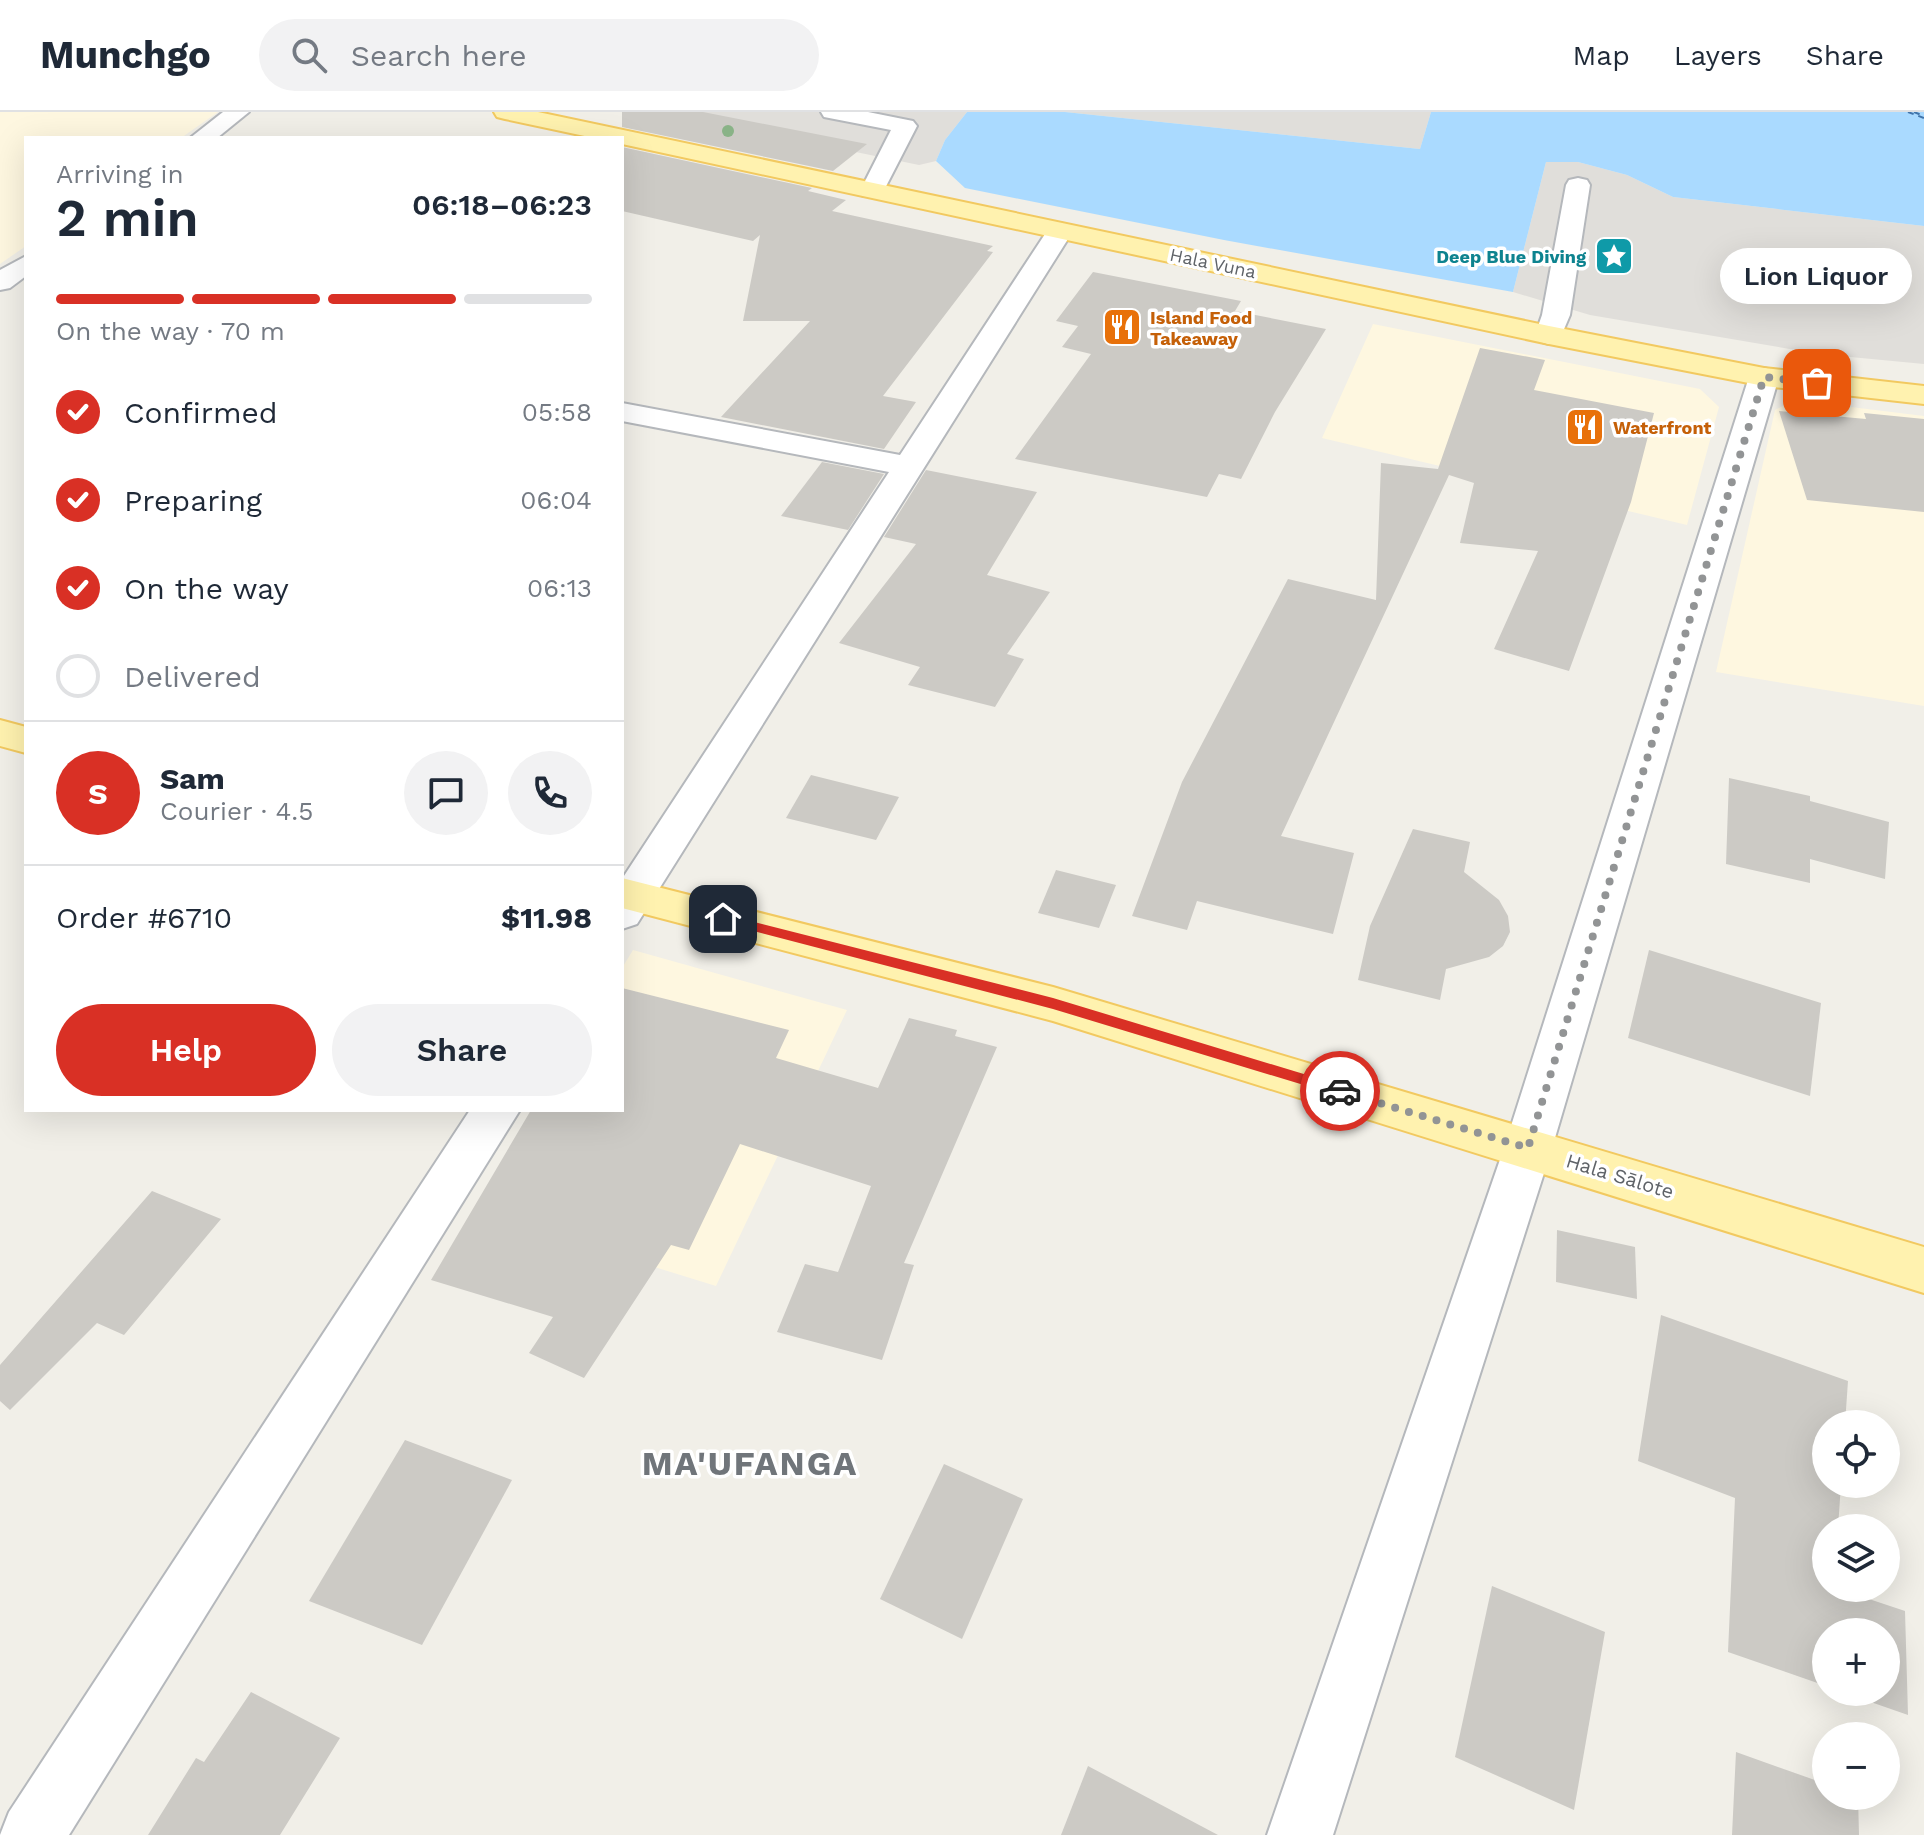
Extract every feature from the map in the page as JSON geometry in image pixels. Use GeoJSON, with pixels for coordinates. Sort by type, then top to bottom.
{"type":"FeatureCollection","features":[{"type":"Feature","properties":{"kind":"main road","name":"Hala Vuna"},"geometry":{"type":"LineString","coordinates":[[505,112],[616,136]]}},
{"type":"Feature","properties":{"kind":"main road","name":"Hala Vuna"},"geometry":{"type":"LineString","coordinates":[[624,138],[1549,335],[1764,377],[1924,395]]}},
{"type":"Feature","properties":{"kind":"main road"},"geometry":{"type":"LineString","coordinates":[[0,733],[24,739]]}},
{"type":"Feature","properties":{"kind":"main road","name":"Hala Sālote"},"geometry":{"type":"LineString","coordinates":[[626,901],[1053,1004],[1924,1270]]}},
{"type":"Feature","properties":{"kind":"street"},"geometry":{"type":"LineString","coordinates":[[205,136],[238,112]]}},
{"type":"Feature","properties":{"kind":"street"},"geometry":{"type":"LineString","coordinates":[[832,112],[905,126],[872,191]]}},
{"type":"Feature","properties":{"kind":"street"},"geometry":{"type":"LineString","coordinates":[[1549,335],[1556,315],[1578,185]]}},
{"type":"Feature","properties":{"kind":"street"},"geometry":{"type":"LineString","coordinates":[[626,901],[1060,231]]}},
{"type":"Feature","properties":{"kind":"street"},"geometry":{"type":"LineString","coordinates":[[0,282],[24,265]]}},
{"type":"Feature","properties":{"kind":"street"},"geometry":{"type":"LineString","coordinates":[[1300,1835],[1528,1148],[1764,377]]}},
{"type":"Feature","properties":{"kind":"street"},"geometry":{"type":"LineString","coordinates":[[624,412],[909,466]]}},
{"type":"Feature","properties":{"kind":"street"},"geometry":{"type":"LineString","coordinates":[[32,1835],[495,1112]]}},
{"type":"Feature","properties":{"kind":"shaded area"},"geometry":{"type":"Polygon","coordinates":[[[0,112],[218,112],[184,136],[24,136],[24,247],[0,264],[0,112]]]}},
{"type":"Feature","properties":{"kind":"shaded area"},"geometry":{"type":"Polygon","coordinates":[[[660,112],[967,112],[945,140],[936,161],[919,165],[660,112]]]}},
{"type":"Feature","properties":{"kind":"shaded area"},"geometry":{"type":"Polygon","coordinates":[[[1065,112],[1431,112],[1420,149],[1065,112]]]}},
{"type":"Feature","properties":{"kind":"shaded area"},"geometry":{"type":"Polygon","coordinates":[[[1546,162],[1578,162],[1627,175],[1673,197],[1924,226],[1924,364],[1819,354],[1590,315],[1513,292],[1546,162]]]}},
{"type":"Feature","properties":{"kind":"shaded area"},"geometry":{"type":"Polygon","coordinates":[[[1373,324],[1700,389],[1719,407],[1687,525],[1322,438],[1373,324]]]}},
{"type":"Feature","properties":{"kind":"shaded area"},"geometry":{"type":"Polygon","coordinates":[[[1794,400],[1924,416],[1924,706],[1716,672],[1775,410],[1794,400]]]}},
{"type":"Feature","properties":{"kind":"shaded area"},"geometry":{"type":"Polygon","coordinates":[[[633,950],[847,1010],[716,1286],[473,1211],[619,1112],[624,1112],[624,965],[633,950]]]}},
{"type":"Feature","properties":{"kind":"water"},"geometry":{"type":"Polygon","coordinates":[[[967,112],[1065,112],[1420,149],[1431,112],[1924,112],[1924,226],[1673,197],[1627,175],[1578,162],[1546,162],[1513,292],[1224,240],[965,188],[936,161],[945,140],[967,112]]]}},
{"type":"Feature","properties":{"kind":"building"},"geometry":{"type":"Polygon","coordinates":[[[622,112],[703,112],[867,144],[833,171],[622,127],[622,112]]]}},
{"type":"Feature","properties":{"kind":"building"},"geometry":{"type":"Polygon","coordinates":[[[624,147],[812,188],[808,191],[846,200],[832,211],[993,246],[987,251],[993,252],[883,396],[916,402],[884,449],[721,417],[810,321],[743,321],[760,235],[753,241],[624,211],[624,147]]]}},
{"type":"Feature","properties":{"kind":"building"},"geometry":{"type":"Polygon","coordinates":[[[1093,272],[1241,301],[1235,311],[1326,329],[1275,412],[1241,479],[1219,474],[1207,497],[1015,459],[1091,354],[1062,347],[1078,326],[1056,321],[1093,272]]]}},
{"type":"Feature","properties":{"kind":"building"},"geometry":{"type":"Polygon","coordinates":[[[1480,348],[1545,360],[1534,390],[1654,413],[1631,502],[1569,671],[1494,649],[1538,551],[1460,543],[1474,483],[1449,475],[1281,836],[1354,853],[1333,934],[1197,901],[1187,930],[1132,916],[1182,782],[1288,579],[1376,600],[1381,463],[1438,469],[1480,348]]]}},
{"type":"Feature","properties":{"kind":"building"},"geometry":{"type":"Polygon","coordinates":[[[1779,411],[1866,419],[1864,413],[1924,419],[1924,512],[1807,500],[1779,411]]]}},
{"type":"Feature","properties":{"kind":"building"},"geometry":{"type":"Polygon","coordinates":[[[822,462],[884,474],[848,530],[781,516],[822,462]]]}},
{"type":"Feature","properties":{"kind":"building"},"geometry":{"type":"Polygon","coordinates":[[[926,470],[1037,492],[987,575],[1050,592],[1007,654],[1024,659],[995,707],[908,685],[920,667],[839,643],[916,544],[884,537],[926,470]]]}},
{"type":"Feature","properties":{"kind":"building"},"geometry":{"type":"Polygon","coordinates":[[[811,775],[899,797],[876,840],[786,818],[811,775]]]}},
{"type":"Feature","properties":{"kind":"building"},"geometry":{"type":"Polygon","coordinates":[[[1729,778],[1810,796],[1810,801],[1889,822],[1885,879],[1810,859],[1810,883],[1726,864],[1729,778]]]}},
{"type":"Feature","properties":{"kind":"building"},"geometry":{"type":"Polygon","coordinates":[[[1413,829],[1470,842],[1464,872],[1499,900],[1508,916],[1510,932],[1503,946],[1489,957],[1446,969],[1440,1000],[1358,980],[1370,926],[1413,829]]]}},
{"type":"Feature","properties":{"kind":"building"},"geometry":{"type":"Polygon","coordinates":[[[1056,870],[1116,885],[1099,928],[1038,913],[1056,870]]]}},
{"type":"Feature","properties":{"kind":"building"},"geometry":{"type":"Polygon","coordinates":[[[1649,950],[1821,1003],[1810,1096],[1628,1038],[1649,950]]]}},
{"type":"Feature","properties":{"kind":"building"},"geometry":{"type":"Polygon","coordinates":[[[624,989],[789,1030],[776,1058],[878,1088],[909,1018],[957,1030],[955,1036],[997,1047],[904,1263],[914,1265],[882,1360],[777,1332],[805,1264],[838,1272],[871,1186],[740,1144],[689,1250],[671,1245],[584,1378],[529,1353],[553,1317],[431,1280],[530,1112],[624,1112],[624,989]]]}},
{"type":"Feature","properties":{"kind":"building"},"geometry":{"type":"Polygon","coordinates":[[[152,1191],[221,1219],[124,1335],[97,1323],[10,1410],[0,1401],[0,1365],[152,1191]]]}},
{"type":"Feature","properties":{"kind":"building"},"geometry":{"type":"Polygon","coordinates":[[[1557,1230],[1635,1247],[1637,1299],[1556,1282],[1557,1230]]]}},
{"type":"Feature","properties":{"kind":"building"},"geometry":{"type":"Polygon","coordinates":[[[1661,1315],[1848,1381],[1846,1410],[1812,1410],[1812,1498],[1840,1498],[1839,1514],[1812,1514],[1812,1602],[1878,1602],[1905,1611],[1908,1715],[1882,1706],[1900,1706],[1900,1618],[1812,1618],[1812,1681],[1728,1652],[1735,1498],[1638,1461],[1661,1315]]]}},
{"type":"Feature","properties":{"kind":"building"},"geometry":{"type":"Polygon","coordinates":[[[405,1440],[512,1480],[422,1645],[309,1601],[405,1440]]]}},
{"type":"Feature","properties":{"kind":"building"},"geometry":{"type":"Polygon","coordinates":[[[944,1464],[1023,1499],[962,1639],[880,1599],[944,1464]]]}},
{"type":"Feature","properties":{"kind":"building"},"geometry":{"type":"Polygon","coordinates":[[[1492,1586],[1605,1632],[1574,1810],[1455,1757],[1492,1586]]]}},
{"type":"Feature","properties":{"kind":"building"},"geometry":{"type":"Polygon","coordinates":[[[251,1692],[340,1738],[280,1835],[148,1835],[196,1758],[204,1762],[251,1692]]]}},
{"type":"Feature","properties":{"kind":"building"},"geometry":{"type":"Polygon","coordinates":[[[1736,1752],[1812,1779],[1812,1810],[1858,1810],[1859,1835],[1732,1835],[1736,1752]]]}},
{"type":"Feature","properties":{"kind":"building"},"geometry":{"type":"Polygon","coordinates":[[[1088,1766],[1218,1835],[1061,1835],[1088,1766]]]}},
{"type":"Feature","properties":{"kind":"ferry route"},"geometry":{"type":"LineString","coordinates":[[1908,112],[1924,118]]}},
{"type":"Feature","properties":{"kind":"ferry route"},"geometry":{"type":"LineString","coordinates":[[1914,112],[1924,116]]}},
{"type":"Feature","properties":{"kind":"way so far"},"geometry":{"type":"LineString","coordinates":[[1340,1091],[1528,1148],[1764,377],[1817,383]]}},
{"type":"Feature","properties":{"kind":"place","name":"Deep Blue Diving"},"geometry":{"type":"Point","coordinates":[1614,256]}},
{"type":"Feature","properties":{"kind":"place","name":"Island Food Takeaway"},"geometry":{"type":"Point","coordinates":[1122,327]}},
{"type":"Feature","properties":{"kind":"place","name":"Lion Liquor"},"geometry":{"type":"Point","coordinates":[1817,383]}},
{"type":"Feature","properties":{"kind":"place","name":"Waterfront"},"geometry":{"type":"Point","coordinates":[1585,427]}},
{"type":"Feature","properties":{"kind":"district","name":"MA'UFANGA"},"geometry":{"type":"Point","coordinates":[750,1463]}},
{"type":"Feature","properties":{"kind":"route"},"geometry":{"type":"LineString","coordinates":[[723,919],[1053,1004],[1340,1091]]}}]}
